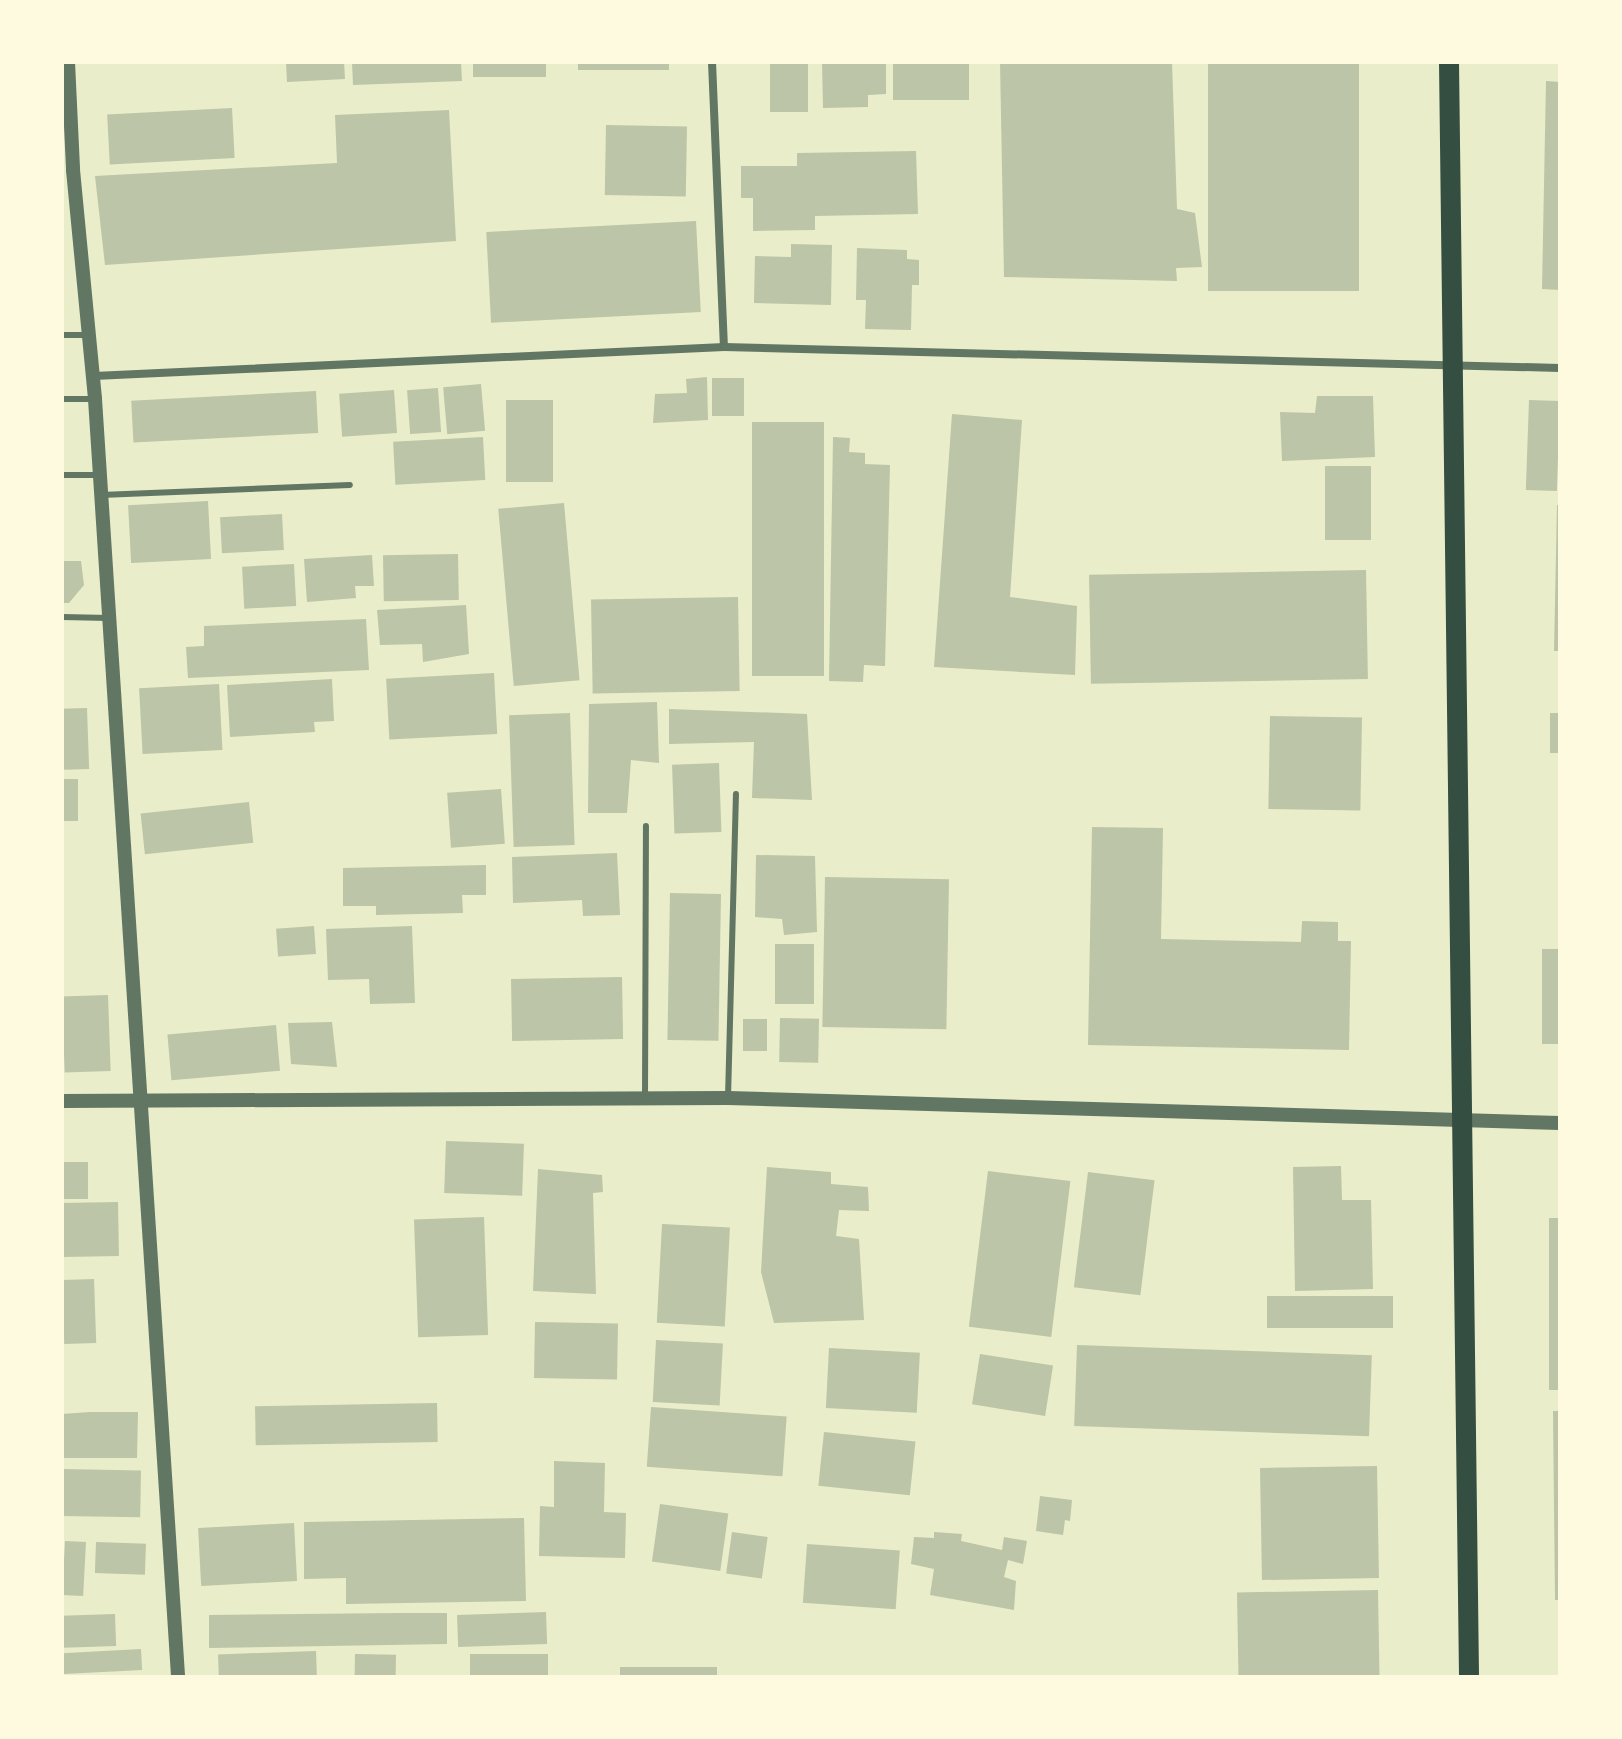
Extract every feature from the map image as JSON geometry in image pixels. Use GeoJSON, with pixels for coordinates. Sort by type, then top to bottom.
{"type":"FeatureCollection","features":[{"type":"Feature","properties":{"kind":"main road"},"geometry":{"type":"LineString","coordinates":[[1449,62],[1469,1677]]}},
{"type":"Feature","properties":{"kind":"street"},"geometry":{"type":"LineString","coordinates":[[712,62],[724,347]]}},
{"type":"Feature","properties":{"kind":"street"},"geometry":{"type":"LineString","coordinates":[[66,69],[68,170],[94,376],[178,1677]]}},
{"type":"Feature","properties":{"kind":"street"},"geometry":{"type":"LineString","coordinates":[[94,376],[724,347],[1560,368]]}},
{"type":"Feature","properties":{"kind":"street"},"geometry":{"type":"LineString","coordinates":[[62,1101],[728,1098],[1560,1123]]}},
{"type":"Feature","properties":{"kind":"lane"},"geometry":{"type":"LineString","coordinates":[[62,335],[90,335]]}},
{"type":"Feature","properties":{"kind":"lane"},"geometry":{"type":"LineString","coordinates":[[62,399],[95,399]]}},
{"type":"Feature","properties":{"kind":"lane"},"geometry":{"type":"LineString","coordinates":[[62,475],[100,475]]}},
{"type":"Feature","properties":{"kind":"lane"},"geometry":{"type":"LineString","coordinates":[[101,495],[350,485]]}},
{"type":"Feature","properties":{"kind":"lane"},"geometry":{"type":"LineString","coordinates":[[62,617],[109,618]]}},
{"type":"Feature","properties":{"kind":"lane"},"geometry":{"type":"LineString","coordinates":[[728,1098],[736,794]]}},
{"type":"Feature","properties":{"kind":"lane"},"geometry":{"type":"LineString","coordinates":[[645,1099],[646,826]]}},
{"type":"Feature","properties":{"kind":"building"},"geometry":{"type":"Polygon","coordinates":[[[286,62],[344,62],[345,79],[287,82],[286,62]]]}},
{"type":"Feature","properties":{"kind":"building"},"geometry":{"type":"Polygon","coordinates":[[[352,62],[461,62],[462,81],[353,85],[352,62]]]}},
{"type":"Feature","properties":{"kind":"building"},"geometry":{"type":"Polygon","coordinates":[[[473,62],[546,62],[546,77],[473,77],[473,62]]]}},
{"type":"Feature","properties":{"kind":"building"},"geometry":{"type":"Polygon","coordinates":[[[578,62],[669,62],[669,70],[578,70],[578,62]]]}},
{"type":"Feature","properties":{"kind":"building"},"geometry":{"type":"Polygon","coordinates":[[[770,62],[808,62],[808,112],[770,112],[770,62]]]}},
{"type":"Feature","properties":{"kind":"building"},"geometry":{"type":"Polygon","coordinates":[[[822,62],[886,62],[886,94],[868,95],[868,107],[823,108],[822,62]]]}},
{"type":"Feature","properties":{"kind":"building"},"geometry":{"type":"Polygon","coordinates":[[[893,62],[969,62],[969,100],[893,100],[893,62]]]}},
{"type":"Feature","properties":{"kind":"building"},"geometry":{"type":"Polygon","coordinates":[[[1000,62],[1172,62],[1177,209],[1195,213],[1202,267],[1176,268],[1177,281],[1004,277],[1000,62]]]}},
{"type":"Feature","properties":{"kind":"building"},"geometry":{"type":"Polygon","coordinates":[[[1208,62],[1359,62],[1359,291],[1208,291],[1208,62]]]}},
{"type":"Feature","properties":{"kind":"building"},"geometry":{"type":"Polygon","coordinates":[[[1546,81],[1560,82],[1560,290],[1542,289],[1546,81]]]}},
{"type":"Feature","properties":{"kind":"building"},"geometry":{"type":"Polygon","coordinates":[[[232,108],[235,158],[110,164],[107,115],[232,108]]]}},
{"type":"Feature","properties":{"kind":"building"},"geometry":{"type":"Polygon","coordinates":[[[449,110],[456,241],[105,265],[95,176],[337,163],[335,115],[449,110]]]}},
{"type":"Feature","properties":{"kind":"building"},"geometry":{"type":"Polygon","coordinates":[[[606,125],[687,126],[686,196],[605,195],[606,125]]]}},
{"type":"Feature","properties":{"kind":"building"},"geometry":{"type":"Polygon","coordinates":[[[916,151],[918,214],[815,216],[815,230],[753,231],[753,198],[741,198],[741,166],[797,166],[797,153],[916,151]]]}},
{"type":"Feature","properties":{"kind":"building"},"geometry":{"type":"Polygon","coordinates":[[[696,221],[701,312],[491,323],[486,232],[696,221]]]}},
{"type":"Feature","properties":{"kind":"building"},"geometry":{"type":"Polygon","coordinates":[[[791,244],[832,245],[831,305],[754,303],[755,256],[791,257],[791,244]]]}},
{"type":"Feature","properties":{"kind":"building"},"geometry":{"type":"Polygon","coordinates":[[[857,248],[907,250],[907,259],[919,260],[919,285],[912,285],[911,330],[865,329],[866,300],[856,300],[857,248]]]}},
{"type":"Feature","properties":{"kind":"building"},"geometry":{"type":"Polygon","coordinates":[[[707,377],[708,420],[653,423],[655,394],[687,393],[686,379],[707,377]]]}},
{"type":"Feature","properties":{"kind":"building"},"geometry":{"type":"Polygon","coordinates":[[[712,378],[744,378],[744,416],[712,416],[712,378]]]}},
{"type":"Feature","properties":{"kind":"building"},"geometry":{"type":"Polygon","coordinates":[[[481,384],[485,431],[447,434],[443,387],[481,384]]]}},
{"type":"Feature","properties":{"kind":"building"},"geometry":{"type":"Polygon","coordinates":[[[438,388],[441,432],[410,434],[407,390],[438,388]]]}},
{"type":"Feature","properties":{"kind":"building"},"geometry":{"type":"Polygon","coordinates":[[[394,390],[397,433],[342,437],[339,394],[394,390]]]}},
{"type":"Feature","properties":{"kind":"building"},"geometry":{"type":"Polygon","coordinates":[[[316,391],[318,433],[133,443],[131,401],[316,391]]]}},
{"type":"Feature","properties":{"kind":"building"},"geometry":{"type":"Polygon","coordinates":[[[1317,396],[1373,396],[1375,457],[1282,461],[1280,412],[1315,413],[1317,396]]]}},
{"type":"Feature","properties":{"kind":"building"},"geometry":{"type":"Polygon","coordinates":[[[506,400],[553,400],[553,482],[506,482],[506,400]]]}},
{"type":"Feature","properties":{"kind":"building"},"geometry":{"type":"Polygon","coordinates":[[[1529,400],[1560,401],[1557,491],[1526,490],[1529,400]]]}},
{"type":"Feature","properties":{"kind":"building"},"geometry":{"type":"Polygon","coordinates":[[[952,414],[1022,420],[1010,597],[1077,606],[1075,675],[934,667],[952,414]]]}},
{"type":"Feature","properties":{"kind":"building"},"geometry":{"type":"Polygon","coordinates":[[[752,422],[824,422],[824,676],[752,676],[752,422]]]}},
{"type":"Feature","properties":{"kind":"building"},"geometry":{"type":"Polygon","coordinates":[[[483,437],[485,480],[395,485],[393,442],[483,437]]]}},
{"type":"Feature","properties":{"kind":"building"},"geometry":{"type":"Polygon","coordinates":[[[833,437],[850,438],[849,452],[865,453],[865,464],[890,465],[885,666],[864,665],[863,682],[829,681],[833,437]]]}},
{"type":"Feature","properties":{"kind":"building"},"geometry":{"type":"Polygon","coordinates":[[[1325,466],[1371,466],[1371,540],[1325,540],[1325,466]]]}},
{"type":"Feature","properties":{"kind":"building"},"geometry":{"type":"Polygon","coordinates":[[[208,501],[211,559],[131,563],[128,505],[208,501]]]}},
{"type":"Feature","properties":{"kind":"building"},"geometry":{"type":"Polygon","coordinates":[[[564,503],[580,680],[514,686],[498,509],[564,503]]]}},
{"type":"Feature","properties":{"kind":"building"},"geometry":{"type":"Polygon","coordinates":[[[1557,505],[1560,505],[1560,651],[1554,651],[1557,505]]]}},
{"type":"Feature","properties":{"kind":"building"},"geometry":{"type":"Polygon","coordinates":[[[282,514],[284,550],[222,553],[220,517],[282,514]]]}},
{"type":"Feature","properties":{"kind":"building"},"geometry":{"type":"Polygon","coordinates":[[[458,554],[459,600],[384,601],[383,555],[458,554]]]}},
{"type":"Feature","properties":{"kind":"building"},"geometry":{"type":"Polygon","coordinates":[[[372,555],[374,586],[355,586],[356,598],[307,602],[304,559],[372,555]]]}},
{"type":"Feature","properties":{"kind":"building"},"geometry":{"type":"Polygon","coordinates":[[[62,561],[81,561],[84,585],[69,603],[62,603],[62,561]]]}},
{"type":"Feature","properties":{"kind":"building"},"geometry":{"type":"Polygon","coordinates":[[[294,564],[296,606],[244,609],[242,567],[294,564]]]}},
{"type":"Feature","properties":{"kind":"building"},"geometry":{"type":"Polygon","coordinates":[[[1366,570],[1368,679],[1091,684],[1089,575],[1366,570]]]}},
{"type":"Feature","properties":{"kind":"building"},"geometry":{"type":"Polygon","coordinates":[[[738,597],[740,691],[593,694],[591,600],[738,597]]]}},
{"type":"Feature","properties":{"kind":"building"},"geometry":{"type":"Polygon","coordinates":[[[466,605],[469,654],[423,662],[422,644],[380,645],[377,610],[466,605]]]}},
{"type":"Feature","properties":{"kind":"building"},"geometry":{"type":"Polygon","coordinates":[[[366,619],[369,670],[188,678],[186,647],[204,646],[204,626],[366,619]]]}},
{"type":"Feature","properties":{"kind":"building"},"geometry":{"type":"Polygon","coordinates":[[[494,673],[497,734],[389,740],[386,679],[494,673]]]}},
{"type":"Feature","properties":{"kind":"building"},"geometry":{"type":"Polygon","coordinates":[[[332,679],[334,721],[314,722],[315,732],[230,737],[227,685],[332,679]]]}},
{"type":"Feature","properties":{"kind":"building"},"geometry":{"type":"Polygon","coordinates":[[[219,684],[222,750],[143,754],[139,688],[219,684]]]}},
{"type":"Feature","properties":{"kind":"building"},"geometry":{"type":"Polygon","coordinates":[[[657,702],[659,763],[631,760],[627,813],[588,813],[589,704],[657,702]]]}},
{"type":"Feature","properties":{"kind":"building"},"geometry":{"type":"Polygon","coordinates":[[[87,708],[89,769],[64,770],[62,709],[87,708]]]}},
{"type":"Feature","properties":{"kind":"building"},"geometry":{"type":"Polygon","coordinates":[[[669,709],[807,714],[812,800],[752,798],[754,742],[669,744],[669,709]]]}},
{"type":"Feature","properties":{"kind":"building"},"geometry":{"type":"Polygon","coordinates":[[[570,713],[575,845],[514,847],[509,715],[570,713]]]}},
{"type":"Feature","properties":{"kind":"building"},"geometry":{"type":"Polygon","coordinates":[[[1550,713],[1560,713],[1560,753],[1550,753],[1550,713]]]}},
{"type":"Feature","properties":{"kind":"building"},"geometry":{"type":"Polygon","coordinates":[[[1270,716],[1362,718],[1360,811],[1268,809],[1270,716]]]}},
{"type":"Feature","properties":{"kind":"building"},"geometry":{"type":"Polygon","coordinates":[[[719,763],[721,832],[674,834],[672,765],[719,763]]]}},
{"type":"Feature","properties":{"kind":"building"},"geometry":{"type":"Polygon","coordinates":[[[62,779],[78,779],[78,821],[62,821],[62,779]]]}},
{"type":"Feature","properties":{"kind":"building"},"geometry":{"type":"Polygon","coordinates":[[[501,789],[505,844],[451,848],[447,793],[501,789]]]}},
{"type":"Feature","properties":{"kind":"building"},"geometry":{"type":"Polygon","coordinates":[[[249,802],[253,843],[145,854],[141,813],[249,802]]]}},
{"type":"Feature","properties":{"kind":"building"},"geometry":{"type":"Polygon","coordinates":[[[1092,827],[1163,828],[1161,939],[1301,942],[1302,921],[1338,922],[1338,941],[1351,941],[1349,1050],[1088,1045],[1092,827]]]}},
{"type":"Feature","properties":{"kind":"building"},"geometry":{"type":"Polygon","coordinates":[[[617,853],[620,915],[583,916],[582,900],[513,903],[512,857],[617,853]]]}},
{"type":"Feature","properties":{"kind":"building"},"geometry":{"type":"Polygon","coordinates":[[[756,855],[815,856],[817,932],[784,935],[782,919],[755,917],[756,855]]]}},
{"type":"Feature","properties":{"kind":"building"},"geometry":{"type":"Polygon","coordinates":[[[486,865],[486,895],[462,895],[463,913],[376,915],[376,906],[343,906],[343,868],[486,865]]]}},
{"type":"Feature","properties":{"kind":"building"},"geometry":{"type":"Polygon","coordinates":[[[825,877],[949,879],[946,1029],[822,1027],[825,877]]]}},
{"type":"Feature","properties":{"kind":"building"},"geometry":{"type":"Polygon","coordinates":[[[670,893],[721,894],[718,1041],[667,1040],[670,893]]]}},
{"type":"Feature","properties":{"kind":"building"},"geometry":{"type":"Polygon","coordinates":[[[314,926],[316,954],[278,957],[276,929],[314,926]]]}},
{"type":"Feature","properties":{"kind":"building"},"geometry":{"type":"Polygon","coordinates":[[[412,926],[415,1003],[370,1004],[369,979],[328,980],[326,929],[412,926]]]}},
{"type":"Feature","properties":{"kind":"building"},"geometry":{"type":"Polygon","coordinates":[[[775,944],[814,944],[814,1004],[775,1004],[775,944]]]}},
{"type":"Feature","properties":{"kind":"building"},"geometry":{"type":"Polygon","coordinates":[[[1542,949],[1560,949],[1560,1044],[1542,1044],[1542,949]]]}},
{"type":"Feature","properties":{"kind":"building"},"geometry":{"type":"Polygon","coordinates":[[[622,977],[623,1039],[512,1041],[511,979],[622,977]]]}},
{"type":"Feature","properties":{"kind":"building"},"geometry":{"type":"Polygon","coordinates":[[[108,995],[111,1071],[65,1073],[62,997],[108,995]]]}},
{"type":"Feature","properties":{"kind":"building"},"geometry":{"type":"Polygon","coordinates":[[[780,1018],[819,1019],[818,1063],[779,1062],[780,1018]]]}},
{"type":"Feature","properties":{"kind":"building"},"geometry":{"type":"Polygon","coordinates":[[[743,1019],[767,1019],[767,1051],[743,1051],[743,1019]]]}},
{"type":"Feature","properties":{"kind":"building"},"geometry":{"type":"Polygon","coordinates":[[[332,1022],[337,1067],[291,1064],[288,1023],[332,1022]]]}},
{"type":"Feature","properties":{"kind":"building"},"geometry":{"type":"Polygon","coordinates":[[[276,1025],[280,1071],[171,1080],[167,1034],[276,1025]]]}},
{"type":"Feature","properties":{"kind":"building"},"geometry":{"type":"Polygon","coordinates":[[[446,1141],[524,1144],[522,1196],[444,1193],[446,1141]]]}},
{"type":"Feature","properties":{"kind":"building"},"geometry":{"type":"Polygon","coordinates":[[[62,1162],[88,1162],[88,1199],[62,1199],[62,1162]]]}},
{"type":"Feature","properties":{"kind":"building"},"geometry":{"type":"Polygon","coordinates":[[[1341,1166],[1342,1200],[1371,1200],[1373,1289],[1295,1291],[1293,1167],[1341,1166]]]}},
{"type":"Feature","properties":{"kind":"building"},"geometry":{"type":"Polygon","coordinates":[[[767,1167],[831,1172],[831,1184],[868,1187],[869,1211],[839,1210],[836,1236],[859,1239],[864,1320],[774,1323],[761,1272],[767,1167]]]}},
{"type":"Feature","properties":{"kind":"building"},"geometry":{"type":"Polygon","coordinates":[[[538,1169],[602,1175],[603,1192],[593,1193],[596,1294],[533,1291],[538,1169]]]}},
{"type":"Feature","properties":{"kind":"building"},"geometry":{"type":"Polygon","coordinates":[[[988,1171],[1070,1181],[1051,1337],[969,1327],[988,1171]]]}},
{"type":"Feature","properties":{"kind":"building"},"geometry":{"type":"Polygon","coordinates":[[[1088,1172],[1155,1180],[1140,1295],[1074,1287],[1088,1172]]]}},
{"type":"Feature","properties":{"kind":"building"},"geometry":{"type":"Polygon","coordinates":[[[118,1202],[119,1256],[63,1257],[62,1203],[118,1202]]]}},
{"type":"Feature","properties":{"kind":"building"},"geometry":{"type":"Polygon","coordinates":[[[484,1217],[488,1335],[418,1337],[414,1219],[484,1217]]]}},
{"type":"Feature","properties":{"kind":"building"},"geometry":{"type":"Polygon","coordinates":[[[1549,1218],[1560,1218],[1560,1390],[1549,1390],[1549,1218]]]}},
{"type":"Feature","properties":{"kind":"building"},"geometry":{"type":"Polygon","coordinates":[[[662,1224],[730,1228],[725,1326],[657,1323],[662,1224]]]}},
{"type":"Feature","properties":{"kind":"building"},"geometry":{"type":"Polygon","coordinates":[[[94,1279],[96,1343],[64,1344],[62,1280],[94,1279]]]}},
{"type":"Feature","properties":{"kind":"building"},"geometry":{"type":"Polygon","coordinates":[[[1267,1296],[1393,1296],[1393,1328],[1267,1328],[1267,1296]]]}},
{"type":"Feature","properties":{"kind":"building"},"geometry":{"type":"Polygon","coordinates":[[[535,1322],[618,1323],[617,1379],[534,1378],[535,1322]]]}},
{"type":"Feature","properties":{"kind":"building"},"geometry":{"type":"Polygon","coordinates":[[[656,1340],[723,1344],[720,1405],[653,1402],[656,1340]]]}},
{"type":"Feature","properties":{"kind":"building"},"geometry":{"type":"Polygon","coordinates":[[[1077,1345],[1372,1355],[1369,1436],[1074,1426],[1077,1345]]]}},
{"type":"Feature","properties":{"kind":"building"},"geometry":{"type":"Polygon","coordinates":[[[829,1348],[920,1353],[917,1413],[826,1408],[829,1348]]]}},
{"type":"Feature","properties":{"kind":"building"},"geometry":{"type":"Polygon","coordinates":[[[980,1354],[1053,1366],[1045,1416],[972,1404],[980,1354]]]}},
{"type":"Feature","properties":{"kind":"building"},"geometry":{"type":"Polygon","coordinates":[[[437,1403],[438,1442],[256,1445],[255,1406],[437,1403]]]}},
{"type":"Feature","properties":{"kind":"building"},"geometry":{"type":"Polygon","coordinates":[[[651,1407],[787,1416],[782,1476],[647,1467],[651,1407]]]}},
{"type":"Feature","properties":{"kind":"building"},"geometry":{"type":"Polygon","coordinates":[[[1553,1411],[1560,1411],[1560,1600],[1555,1600],[1553,1411]]]}},
{"type":"Feature","properties":{"kind":"building"},"geometry":{"type":"Polygon","coordinates":[[[138,1412],[137,1458],[62,1458],[62,1414],[138,1412]]]}},
{"type":"Feature","properties":{"kind":"building"},"geometry":{"type":"Polygon","coordinates":[[[824,1432],[915,1442],[910,1495],[818,1486],[824,1432]]]}},
{"type":"Feature","properties":{"kind":"building"},"geometry":{"type":"Polygon","coordinates":[[[554,1461],[605,1463],[604,1512],[626,1513],[625,1558],[539,1556],[540,1506],[554,1507],[554,1461]]]}},
{"type":"Feature","properties":{"kind":"building"},"geometry":{"type":"Polygon","coordinates":[[[1377,1466],[1379,1578],[1262,1580],[1260,1468],[1377,1466]]]}},
{"type":"Feature","properties":{"kind":"building"},"geometry":{"type":"Polygon","coordinates":[[[62,1469],[141,1470],[140,1517],[62,1516],[62,1469]]]}},
{"type":"Feature","properties":{"kind":"building"},"geometry":{"type":"Polygon","coordinates":[[[1040,1496],[1072,1500],[1070,1521],[1065,1520],[1063,1535],[1036,1531],[1040,1496]]]}},
{"type":"Feature","properties":{"kind":"building"},"geometry":{"type":"Polygon","coordinates":[[[660,1504],[728,1514],[720,1571],[652,1561],[660,1504]]]}},
{"type":"Feature","properties":{"kind":"building"},"geometry":{"type":"Polygon","coordinates":[[[524,1518],[526,1601],[346,1604],[346,1578],[304,1579],[304,1522],[524,1518]]]}},
{"type":"Feature","properties":{"kind":"building"},"geometry":{"type":"Polygon","coordinates":[[[294,1523],[297,1581],[201,1586],[198,1528],[294,1523]]]}},
{"type":"Feature","properties":{"kind":"building"},"geometry":{"type":"Polygon","coordinates":[[[732,1532],[768,1537],[762,1579],[726,1574],[732,1532]]]}},
{"type":"Feature","properties":{"kind":"building"},"geometry":{"type":"Polygon","coordinates":[[[934,1532],[962,1534],[961,1541],[1002,1550],[1004,1537],[1027,1541],[1023,1564],[1008,1560],[1004,1577],[1016,1581],[1014,1610],[930,1595],[934,1569],[911,1564],[914,1537],[934,1538],[934,1532]]]}},
{"type":"Feature","properties":{"kind":"building"},"geometry":{"type":"Polygon","coordinates":[[[65,1541],[86,1542],[83,1596],[62,1595],[65,1541]]]}},
{"type":"Feature","properties":{"kind":"building"},"geometry":{"type":"Polygon","coordinates":[[[96,1542],[146,1544],[145,1575],[95,1573],[96,1542]]]}},
{"type":"Feature","properties":{"kind":"building"},"geometry":{"type":"Polygon","coordinates":[[[807,1544],[900,1550],[896,1609],[803,1603],[807,1544]]]}},
{"type":"Feature","properties":{"kind":"building"},"geometry":{"type":"Polygon","coordinates":[[[1378,1590],[1380,1677],[1238,1677],[1237,1592],[1378,1590]]]}},
{"type":"Feature","properties":{"kind":"building"},"geometry":{"type":"Polygon","coordinates":[[[546,1612],[547,1644],[458,1647],[457,1615],[546,1612]]]}},
{"type":"Feature","properties":{"kind":"building"},"geometry":{"type":"Polygon","coordinates":[[[447,1613],[447,1644],[209,1648],[209,1615],[447,1613]]]}},
{"type":"Feature","properties":{"kind":"building"},"geometry":{"type":"Polygon","coordinates":[[[115,1614],[116,1646],[63,1648],[62,1616],[115,1614]]]}},
{"type":"Feature","properties":{"kind":"building"},"geometry":{"type":"Polygon","coordinates":[[[141,1649],[142,1670],[63,1674],[62,1653],[141,1649]]]}},
{"type":"Feature","properties":{"kind":"building"},"geometry":{"type":"Polygon","coordinates":[[[316,1651],[317,1677],[219,1677],[218,1654],[316,1651]]]}},
{"type":"Feature","properties":{"kind":"building"},"geometry":{"type":"Polygon","coordinates":[[[355,1654],[396,1655],[396,1677],[355,1677],[355,1654]]]}},
{"type":"Feature","properties":{"kind":"building"},"geometry":{"type":"Polygon","coordinates":[[[470,1654],[548,1654],[548,1677],[470,1677],[470,1654]]]}},
{"type":"Feature","properties":{"kind":"building"},"geometry":{"type":"Polygon","coordinates":[[[620,1667],[717,1667],[717,1677],[620,1677],[620,1667]]]}}]}
